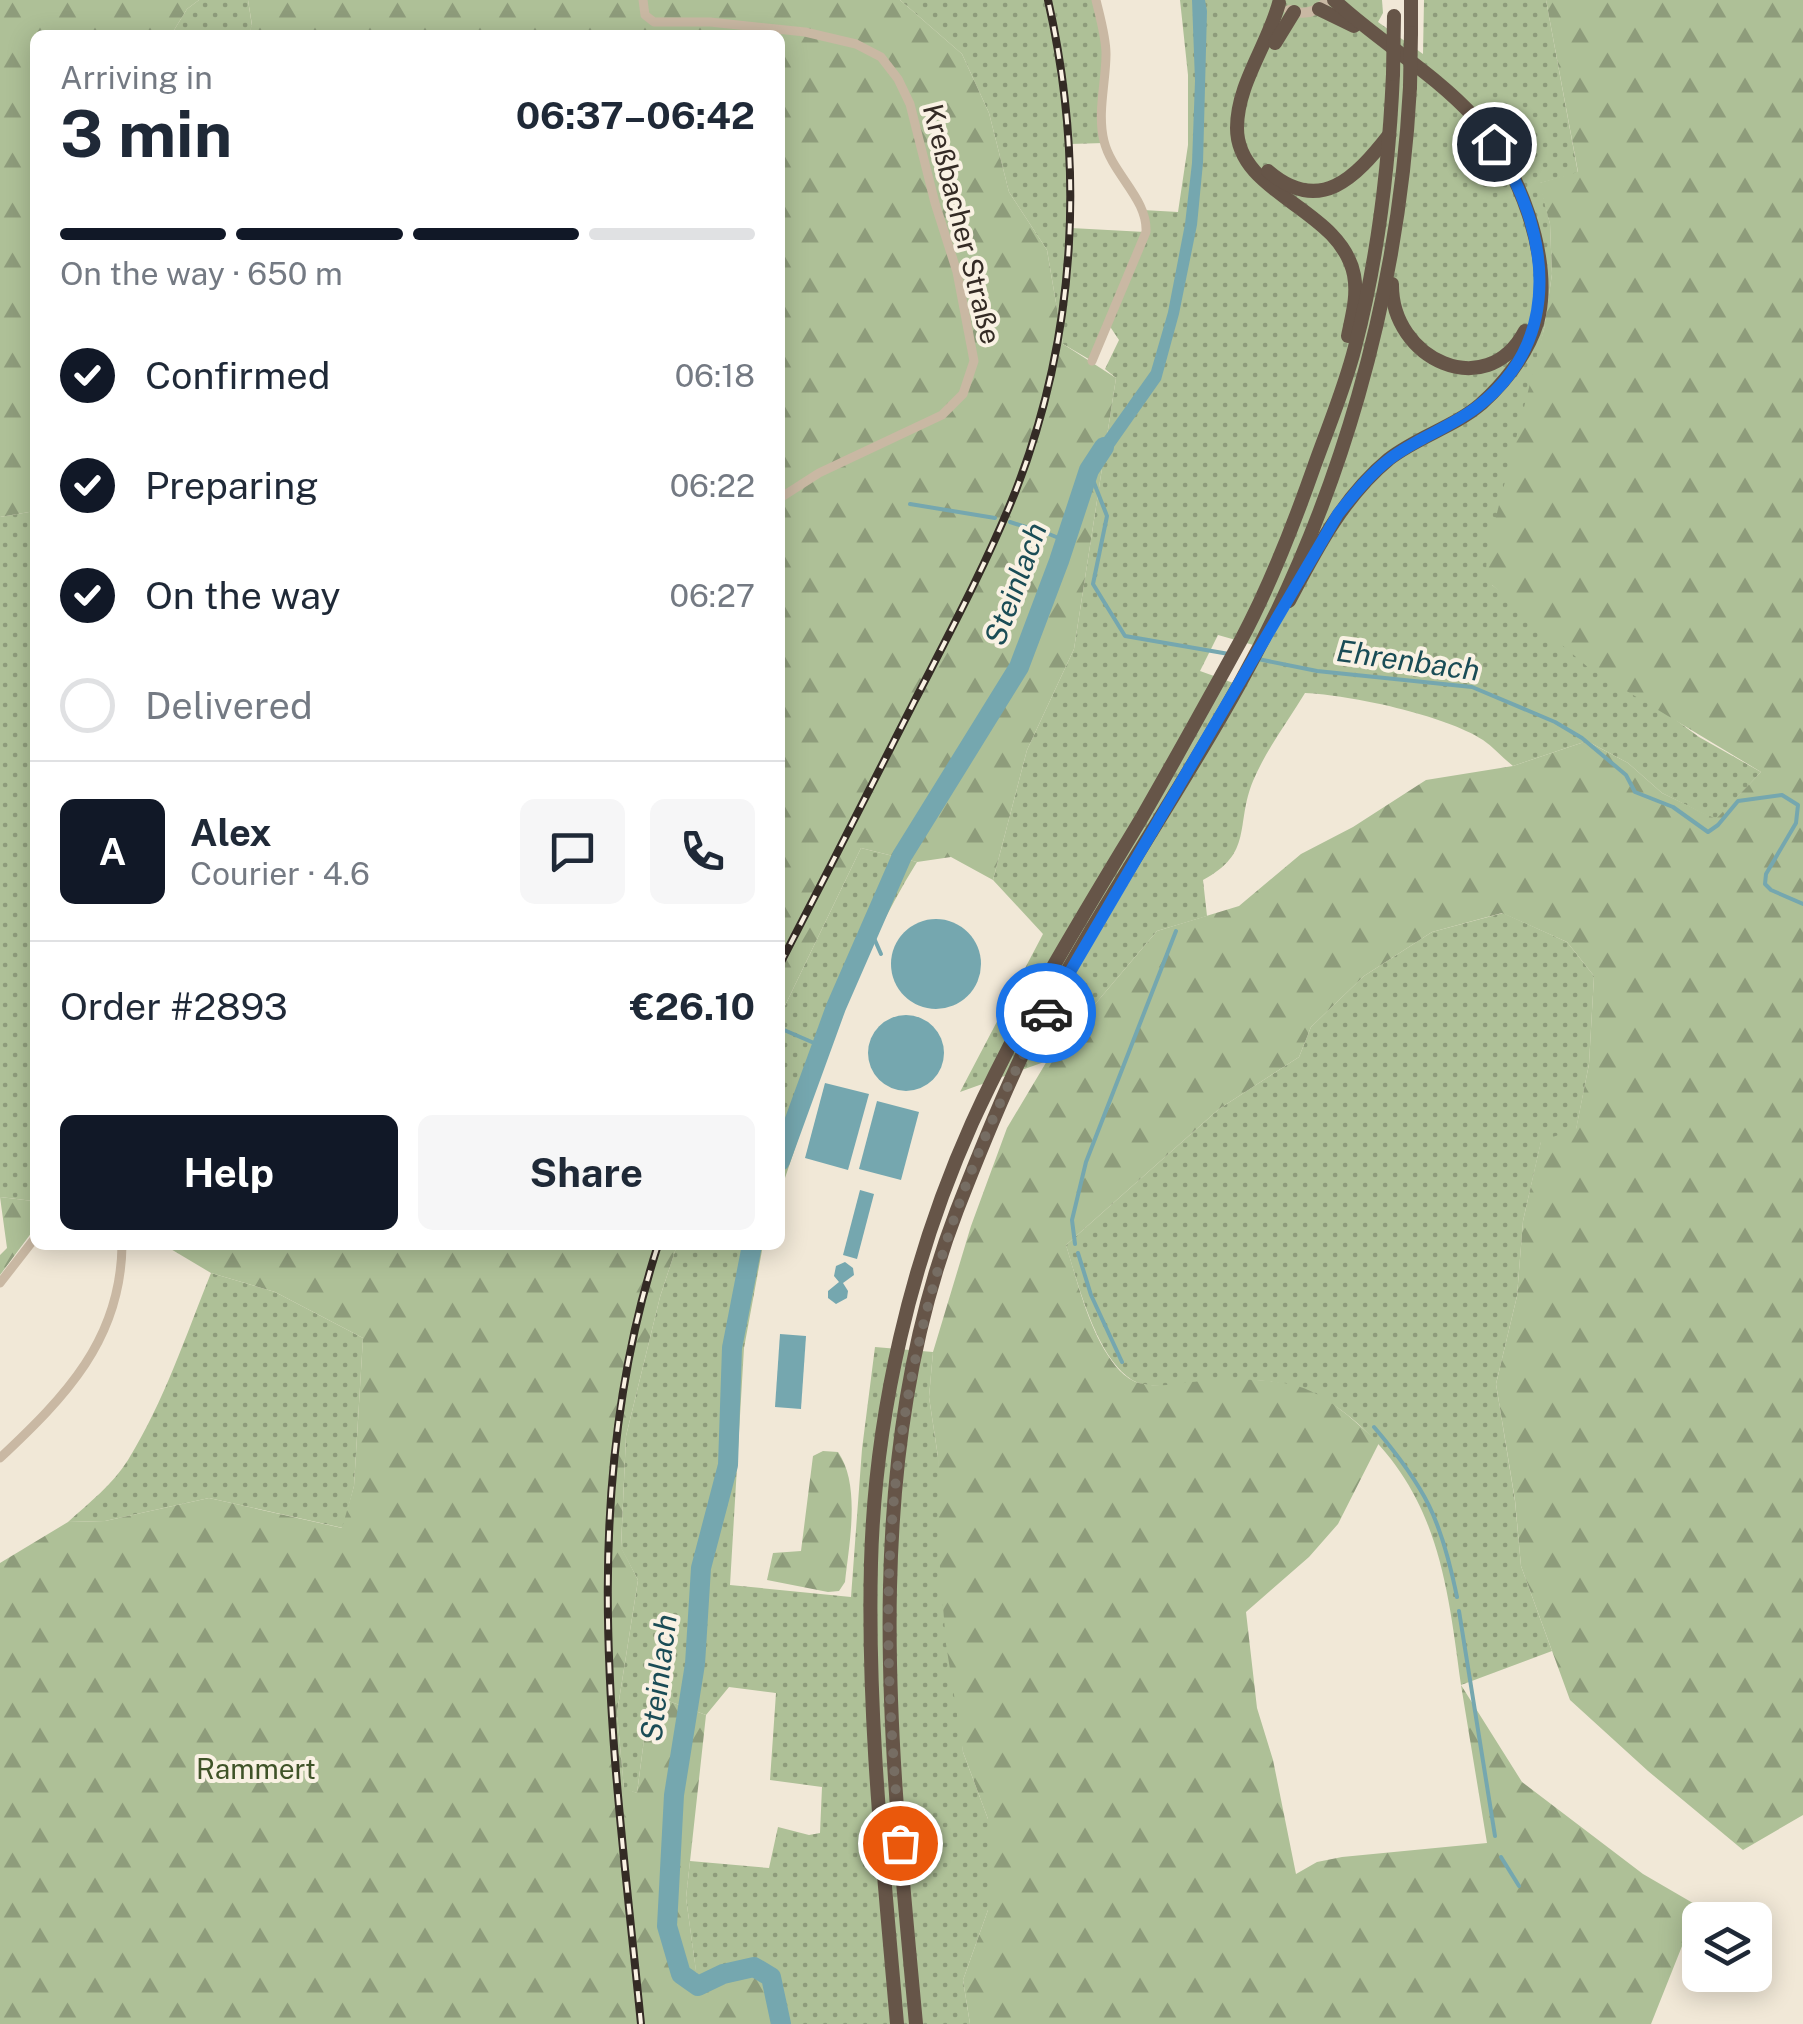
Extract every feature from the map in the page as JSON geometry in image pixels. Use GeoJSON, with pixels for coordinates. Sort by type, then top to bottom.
{"type":"FeatureCollection","features":[{"type":"Feature","properties":{"kind":"highway"},"geometry":{"type":"LineString","coordinates":[[898,2024],[880,1821],[871,1560],[890,1394],[910,1302],[971,1126],[1011,1042],[1262,602],[1301,504],[1354,352],[1380,223],[1390,134],[1394,0]]}},
{"type":"Feature","properties":{"kind":"highway"},"geometry":{"type":"LineString","coordinates":[[1327,3],[1351,24],[1439,92],[1474,128],[1501,165],[1528,234],[1533,270],[1528,324],[1516,346],[1499,360],[1478,367],[1454,367],[1432,359],[1402,330],[1394,310],[1392,287],[1403,222],[1410,87],[1411,32],[1411,0]]}},
{"type":"Feature","properties":{"kind":"highway"},"geometry":{"type":"LineString","coordinates":[[1278,2],[1273,27],[1243,93],[1237,132],[1243,152],[1257,172],[1280,195],[1319,220],[1347,254],[1356,295],[1337,402]]}},
{"type":"Feature","properties":{"kind":"highway"},"geometry":{"type":"LineString","coordinates":[[1262,640],[1285,608],[1338,514],[1390,458],[1476,408],[1501,385],[1524,351],[1540,304],[1537,248],[1527,210],[1507,165],[1478,120],[1439,83],[1327,3]]}},
{"type":"Feature","properties":{"kind":"highway"},"geometry":{"type":"LineString","coordinates":[[1294,12],[1252,90],[1246,112],[1250,148],[1262,166],[1282,184],[1320,190],[1336,186],[1363,168],[1390,134]]}},
{"type":"Feature","properties":{"kind":"highway"},"geometry":{"type":"LineString","coordinates":[[916,2024],[892,1740],[889,1591],[896,1476],[907,1396],[927,1304],[956,1214],[1026,1049],[1239,685],[1319,511],[1359,396],[1383,301],[1403,178]]}},
{"type":"Feature","properties":{"kind":"street","name":"Kreßbacher Straße"},"geometry":{"type":"LineString","coordinates":[[643,0],[645,15],[654,22],[710,22],[804,32],[856,44],[881,58],[898,79],[910,104],[957,272],[974,361],[963,394],[942,415],[820,473],[785,495]]}},
{"type":"Feature","properties":{"kind":"street"},"geometry":{"type":"LineString","coordinates":[[1092,362],[1146,232],[1147,219],[1120,178],[1104,143],[1106,50],[1096,0]]}},
{"type":"Feature","properties":{"kind":"street"},"geometry":{"type":"LineString","coordinates":[[1278,2],[1294,12],[1306,13],[1327,3]]}},
{"type":"Feature","properties":{"kind":"street"},"geometry":{"type":"LineString","coordinates":[[0,1284],[30,1245]]}},
{"type":"Feature","properties":{"kind":"street"},"geometry":{"type":"LineString","coordinates":[[0,1458],[47,1414],[92,1357],[118,1290],[122,1250]]}},
{"type":"Feature","properties":{"kind":"green space"},"geometry":{"type":"Polygon","coordinates":[[[0,0],[199,0],[187,9],[174,30],[30,30],[30,512],[0,517],[0,0]]]}},
{"type":"Feature","properties":{"kind":"green space"},"geometry":{"type":"Polygon","coordinates":[[[199,0],[248,0],[252,26],[250,30],[174,30],[187,9],[199,0]]]}},
{"type":"Feature","properties":{"kind":"green space"},"geometry":{"type":"Polygon","coordinates":[[[248,0],[900,0],[962,54],[989,113],[1009,192],[1047,250],[1063,344],[1116,378],[1074,649],[1027,750],[993,880],[951,857],[917,862],[861,848],[785,1006],[785,30],[250,30],[248,0]]]}},
{"type":"Feature","properties":{"kind":"green space"},"geometry":{"type":"Polygon","coordinates":[[[900,0],[1096,0],[1106,49],[1104,143],[1070,144],[1071,228],[1145,232],[1143,210],[1178,212],[1188,145],[1188,75],[1180,0],[1382,0],[1383,13],[1378,22],[1423,54],[1424,0],[1546,0],[1578,173],[1540,183],[1550,224],[1552,274],[1492,585],[1699,737],[1761,772],[1716,820],[1662,793],[1628,763],[1587,741],[1513,766],[1483,740],[1445,722],[1371,702],[1305,693],[1253,781],[1240,837],[1230,859],[1203,880],[1207,916],[1157,931],[1047,1061],[960,1092],[1043,934],[993,880],[1027,750],[1074,649],[1116,378],[1105,369],[1119,340],[1109,325],[1092,361],[1063,344],[1047,250],[1009,192],[989,113],[962,54],[900,0]],[[1218,635],[1200,671],[1239,685],[1264,648],[1218,635]]]}},
{"type":"Feature","properties":{"kind":"green space"},"geometry":{"type":"Polygon","coordinates":[[[1546,0],[1803,0],[1803,1815],[1743,1850],[1648,1771],[1570,1700],[1521,1566],[1515,1500],[1496,1384],[1517,1296],[1523,1221],[1541,1141],[1576,1129],[1589,1064],[1594,976],[1567,942],[1502,913],[1432,932],[1364,976],[1311,1027],[1299,1057],[1219,1109],[1066,1245],[1101,1343],[1131,1380],[1152,1385],[1238,1380],[1298,1386],[1336,1406],[1379,1443],[1338,1524],[1309,1557],[1246,1612],[1257,1708],[1273,1760],[1296,1874],[1317,1862],[1342,1857],[1487,1843],[1461,1685],[1522,1782],[1643,1874],[1691,1902],[1682,1902],[1682,1946],[1651,2024],[970,2024],[963,1980],[988,1910],[988,1819],[963,1752],[946,1644],[939,1555],[938,1457],[929,1397],[933,1352],[971,1226],[1007,1128],[1047,1061],[1157,931],[1239,906],[1301,854],[1353,827],[1426,780],[1513,766],[1587,741],[1628,763],[1662,793],[1716,819],[1761,772],[1590,669],[1492,585],[1486,574],[1487,552],[1544,329],[1552,274],[1550,224],[1539,183],[1578,172],[1546,0]]]}},
{"type":"Feature","properties":{"kind":"green space"},"geometry":{"type":"Polygon","coordinates":[[[30,512],[30,1201],[0,1197],[0,517],[30,512]]]}},
{"type":"Feature","properties":{"kind":"green space"},"geometry":{"type":"Polygon","coordinates":[[[861,848],[917,862],[856,981],[785,1178],[785,1006],[861,848]]]}},
{"type":"Feature","properties":{"kind":"green space"},"geometry":{"type":"Polygon","coordinates":[[[1503,913],[1567,942],[1594,976],[1589,1064],[1576,1130],[1541,1142],[1523,1221],[1517,1296],[1496,1384],[1521,1566],[1552,1651],[1461,1685],[1450,1610],[1434,1542],[1405,1479],[1383,1450],[1344,1413],[1321,1397],[1296,1387],[1253,1380],[1156,1386],[1132,1380],[1119,1369],[1098,1337],[1066,1245],[1219,1109],[1299,1057],[1311,1027],[1364,976],[1432,932],[1503,913]]]}},
{"type":"Feature","properties":{"kind":"green space"},"geometry":{"type":"Polygon","coordinates":[[[0,1197],[30,1201],[30,1235],[0,1275],[0,1255],[7,1248],[0,1197]]]}},
{"type":"Feature","properties":{"kind":"green space","name":"Rammert"},"geometry":{"type":"Polygon","coordinates":[[[172,1250],[675,1250],[626,1436],[621,1547],[638,1580],[617,1713],[624,1788],[637,1793],[650,1694],[706,1715],[686,1898],[698,1985],[754,1967],[771,1977],[781,2024],[0,2024],[0,1563],[68,1522],[105,1521],[209,1498],[342,1528],[354,1486],[363,1338],[275,1292],[211,1273],[172,1250]]]}},
{"type":"Feature","properties":{"kind":"green space"},"geometry":{"type":"Polygon","coordinates":[[[675,1250],[762,1250],[744,1348],[730,1585],[851,1597],[862,1449],[875,1347],[933,1352],[929,1397],[938,1457],[963,1752],[988,1819],[988,1910],[963,1980],[970,2024],[781,2024],[771,1977],[723,1974],[698,1986],[686,1898],[690,1861],[769,1868],[778,1827],[809,1835],[820,1833],[822,1787],[770,1780],[776,1693],[729,1687],[706,1715],[650,1694],[637,1793],[624,1789],[617,1713],[638,1580],[621,1548],[626,1436],[675,1250]]]}},
{"type":"Feature","properties":{"kind":"green space"},"geometry":{"type":"Polygon","coordinates":[[[211,1273],[275,1292],[363,1338],[354,1486],[343,1528],[209,1498],[105,1521],[68,1522],[115,1477],[141,1438],[174,1368],[211,1273]]]}},
{"type":"Feature","properties":{"kind":"green space"},"geometry":{"type":"Polygon","coordinates":[[[823,1451],[838,1452],[851,1498],[845,1582],[839,1591],[828,1592],[767,1580],[773,1553],[801,1551],[813,1456],[823,1451]]]}},
{"type":"Feature","properties":{"kind":"water"},"geometry":{"type":"Polygon","coordinates":[[[1192,0],[1205,0],[1207,11],[1203,163],[1197,225],[1179,314],[1161,380],[1095,474],[1085,464],[1151,371],[1168,312],[1192,163],[1192,0]]]}},
{"type":"Feature","properties":{"kind":"water"},"geometry":{"type":"Polygon","coordinates":[[[936,919],[953,922],[968,932],[978,947],[978,981],[968,996],[953,1006],[936,1009],[919,1006],[904,996],[894,981],[891,964],[894,947],[904,932],[919,922],[936,919]]]}},
{"type":"Feature","properties":{"kind":"water"},"geometry":{"type":"Polygon","coordinates":[[[906,1015],[933,1026],[944,1053],[933,1080],[906,1091],[879,1080],[868,1053],[879,1026],[906,1015]]]}},
{"type":"Feature","properties":{"kind":"water"},"geometry":{"type":"Polygon","coordinates":[[[825,1083],[869,1094],[848,1170],[805,1158],[825,1083]]]}},
{"type":"Feature","properties":{"kind":"water"},"geometry":{"type":"Polygon","coordinates":[[[877,1101],[919,1112],[901,1180],[859,1169],[877,1101]]]}},
{"type":"Feature","properties":{"kind":"water"},"geometry":{"type":"Polygon","coordinates":[[[860,1190],[874,1194],[857,1259],[843,1255],[860,1190]]]}},
{"type":"Feature","properties":{"kind":"water"},"geometry":{"type":"Polygon","coordinates":[[[845,1262],[853,1268],[854,1275],[843,1283],[847,1298],[836,1304],[828,1298],[828,1291],[839,1282],[834,1276],[836,1266],[845,1262]]]}},
{"type":"Feature","properties":{"kind":"water"},"geometry":{"type":"Polygon","coordinates":[[[780,1334],[806,1336],[801,1409],[775,1407],[780,1334]]]}},
{"type":"Feature","properties":{"kind":"waterway","name":"Steinlach"},"geometry":{"type":"LineString","coordinates":[[785,1147],[836,1007],[902,856],[1019,667],[1089,470],[1104,447]]}},
{"type":"Feature","properties":{"kind":"waterway","name":"Ehrenbach"},"geometry":{"type":"LineString","coordinates":[[1089,470],[1107,516],[1093,584],[1125,636],[1229,654]]}},
{"type":"Feature","properties":{"kind":"waterway"},"geometry":{"type":"LineString","coordinates":[[910,504],[995,518]]}},
{"type":"Feature","properties":{"kind":"waterway"},"geometry":{"type":"LineString","coordinates":[[1010,522],[1032,529]]}},
{"type":"Feature","properties":{"kind":"waterway"},"geometry":{"type":"LineString","coordinates":[[1044,532],[1066,541]]}},
{"type":"Feature","properties":{"kind":"waterway","name":"Ehrenbach"},"geometry":{"type":"LineString","coordinates":[[1258,659],[1317,671],[1472,687],[1555,722],[1582,738],[1626,775],[1635,792],[1673,807],[1708,832],[1738,801],[1782,795],[1798,805],[1796,823],[1766,874],[1765,884],[1803,904]]}},
{"type":"Feature","properties":{"kind":"waterway"},"geometry":{"type":"LineString","coordinates":[[870,929],[881,954]]}},
{"type":"Feature","properties":{"kind":"waterway"},"geometry":{"type":"LineString","coordinates":[[1075,1244],[1072,1220],[1086,1162],[1176,931]]}},
{"type":"Feature","properties":{"kind":"waterway"},"geometry":{"type":"LineString","coordinates":[[785,1030],[821,1046]]}},
{"type":"Feature","properties":{"kind":"waterway","name":"Steinlach"},"geometry":{"type":"LineString","coordinates":[[751,1250],[732,1348],[728,1465],[701,1568],[695,1664],[674,1795],[667,1926],[681,1974],[698,1986],[723,1974],[754,1967],[771,1977],[781,2024]]}},
{"type":"Feature","properties":{"kind":"waterway"},"geometry":{"type":"LineString","coordinates":[[1078,1253],[1091,1295],[1122,1362]]}},
{"type":"Feature","properties":{"kind":"waterway"},"geometry":{"type":"LineString","coordinates":[[1374,1427],[1407,1468],[1429,1506],[1445,1546],[1457,1597]]}},
{"type":"Feature","properties":{"kind":"waterway"},"geometry":{"type":"LineString","coordinates":[[1459,1611],[1495,1836]]}},
{"type":"Feature","properties":{"kind":"waterway"},"geometry":{"type":"LineString","coordinates":[[1501,1857],[1519,1886]]}},
{"type":"Feature","properties":{"kind":"railway"},"geometry":{"type":"LineString","coordinates":[[785,954],[980,571],[1016,490],[1036,431],[1052,370],[1069,248],[1067,124],[1048,0]]}},
{"type":"Feature","properties":{"kind":"railway"},"geometry":{"type":"LineString","coordinates":[[641,2024],[613,1730],[609,1536],[616,1439],[632,1342],[657,1250]]}},
{"type":"Feature","properties":{"kind":"way so far"},"geometry":{"type":"LineString","coordinates":[[900,1843],[888,1643],[896,1476],[907,1396],[927,1304],[956,1214],[1026,1049],[1046,1013]]}},
{"type":"Feature","properties":{"kind":"route"},"geometry":{"type":"LineString","coordinates":[[1046,1013],[1338,514],[1390,458],[1476,408],[1501,385],[1524,351],[1540,304],[1537,248],[1527,210],[1494,144]]}}]}
